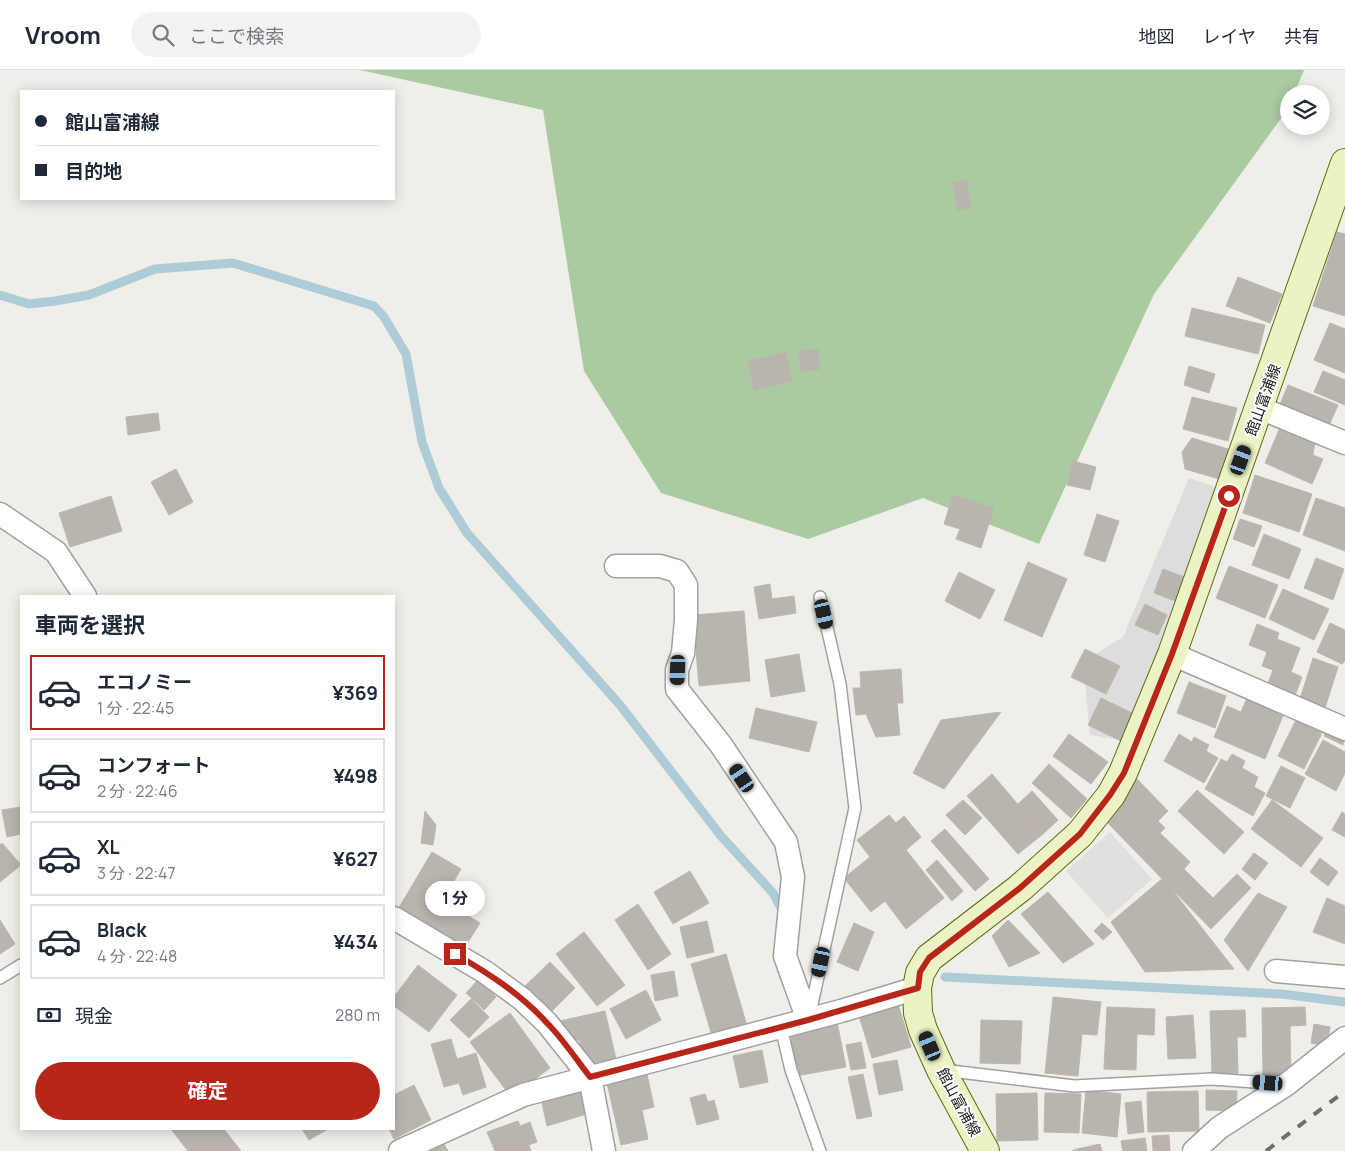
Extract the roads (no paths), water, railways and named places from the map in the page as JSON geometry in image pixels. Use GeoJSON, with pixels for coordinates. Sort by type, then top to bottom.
{"type":"FeatureCollection","features":[{"type":"Feature","properties":{"kind":"main road","name":"館山富浦線"},"geometry":{"type":"LineString","coordinates":[[981,1150],[923,1030],[918,1013],[920,972],[929,958],[1020,888],[1080,834],[1100,810],[1124,773],[1172,654],[1343,173]]}},
{"type":"Feature","properties":{"kind":"street"},"geometry":{"type":"LineString","coordinates":[[1260,408],[1345,443]]}},
{"type":"Feature","properties":{"kind":"street"},"geometry":{"type":"LineString","coordinates":[[0,514],[56,552],[84,595]]}},
{"type":"Feature","properties":{"kind":"street"},"geometry":{"type":"LineString","coordinates":[[616,566],[660,566],[677,571],[686,585],[686,620],[677,689],[721,745],[786,842],[793,877],[786,956],[808,1020]]}},
{"type":"Feature","properties":{"kind":"street"},"geometry":{"type":"LineString","coordinates":[[1172,654],[1345,729]]}},
{"type":"Feature","properties":{"kind":"street"},"geometry":{"type":"LineString","coordinates":[[395,919],[486,972],[522,999],[547,1023],[590,1077],[604,1151]]}},
{"type":"Feature","properties":{"kind":"street"},"geometry":{"type":"LineString","coordinates":[[1276,972],[1345,977]]}},
{"type":"Feature","properties":{"kind":"street"},"geometry":{"type":"LineString","coordinates":[[400,1151],[523,1096],[808,1020],[918,988]]}},
{"type":"Feature","properties":{"kind":"street"},"geometry":{"type":"LineString","coordinates":[[1194,1151],[1218,1128],[1287,1084],[1345,1038]]}},
{"type":"Feature","properties":{"kind":"lane"},"geometry":{"type":"LineString","coordinates":[[808,1020],[855,808],[840,684],[820,597]]}},
{"type":"Feature","properties":{"kind":"lane"},"geometry":{"type":"LineString","coordinates":[[0,978],[20,966]]}},
{"type":"Feature","properties":{"kind":"lane"},"geometry":{"type":"LineString","coordinates":[[781,1027],[791,1070],[820,1151]]}},
{"type":"Feature","properties":{"kind":"lane"},"geometry":{"type":"LineString","coordinates":[[941,1070],[1074,1086],[1212,1079],[1287,1084]]}},
{"type":"Feature","properties":{"kind":"waterway"},"geometry":{"type":"LineString","coordinates":[[0,295],[29,304],[55,301],[89,295],[155,269],[233,263],[374,306],[384,317],[406,354],[422,442],[439,488],[467,533],[620,705],[721,836],[773,893],[781,908]]}},
{"type":"Feature","properties":{"kind":"waterway"},"geometry":{"type":"LineString","coordinates":[[945,977],[1282,994],[1345,1002]]}},
{"type":"Feature","properties":{"kind":"railway"},"geometry":{"type":"LineString","coordinates":[[1266,1151],[1345,1091]]}}]}
